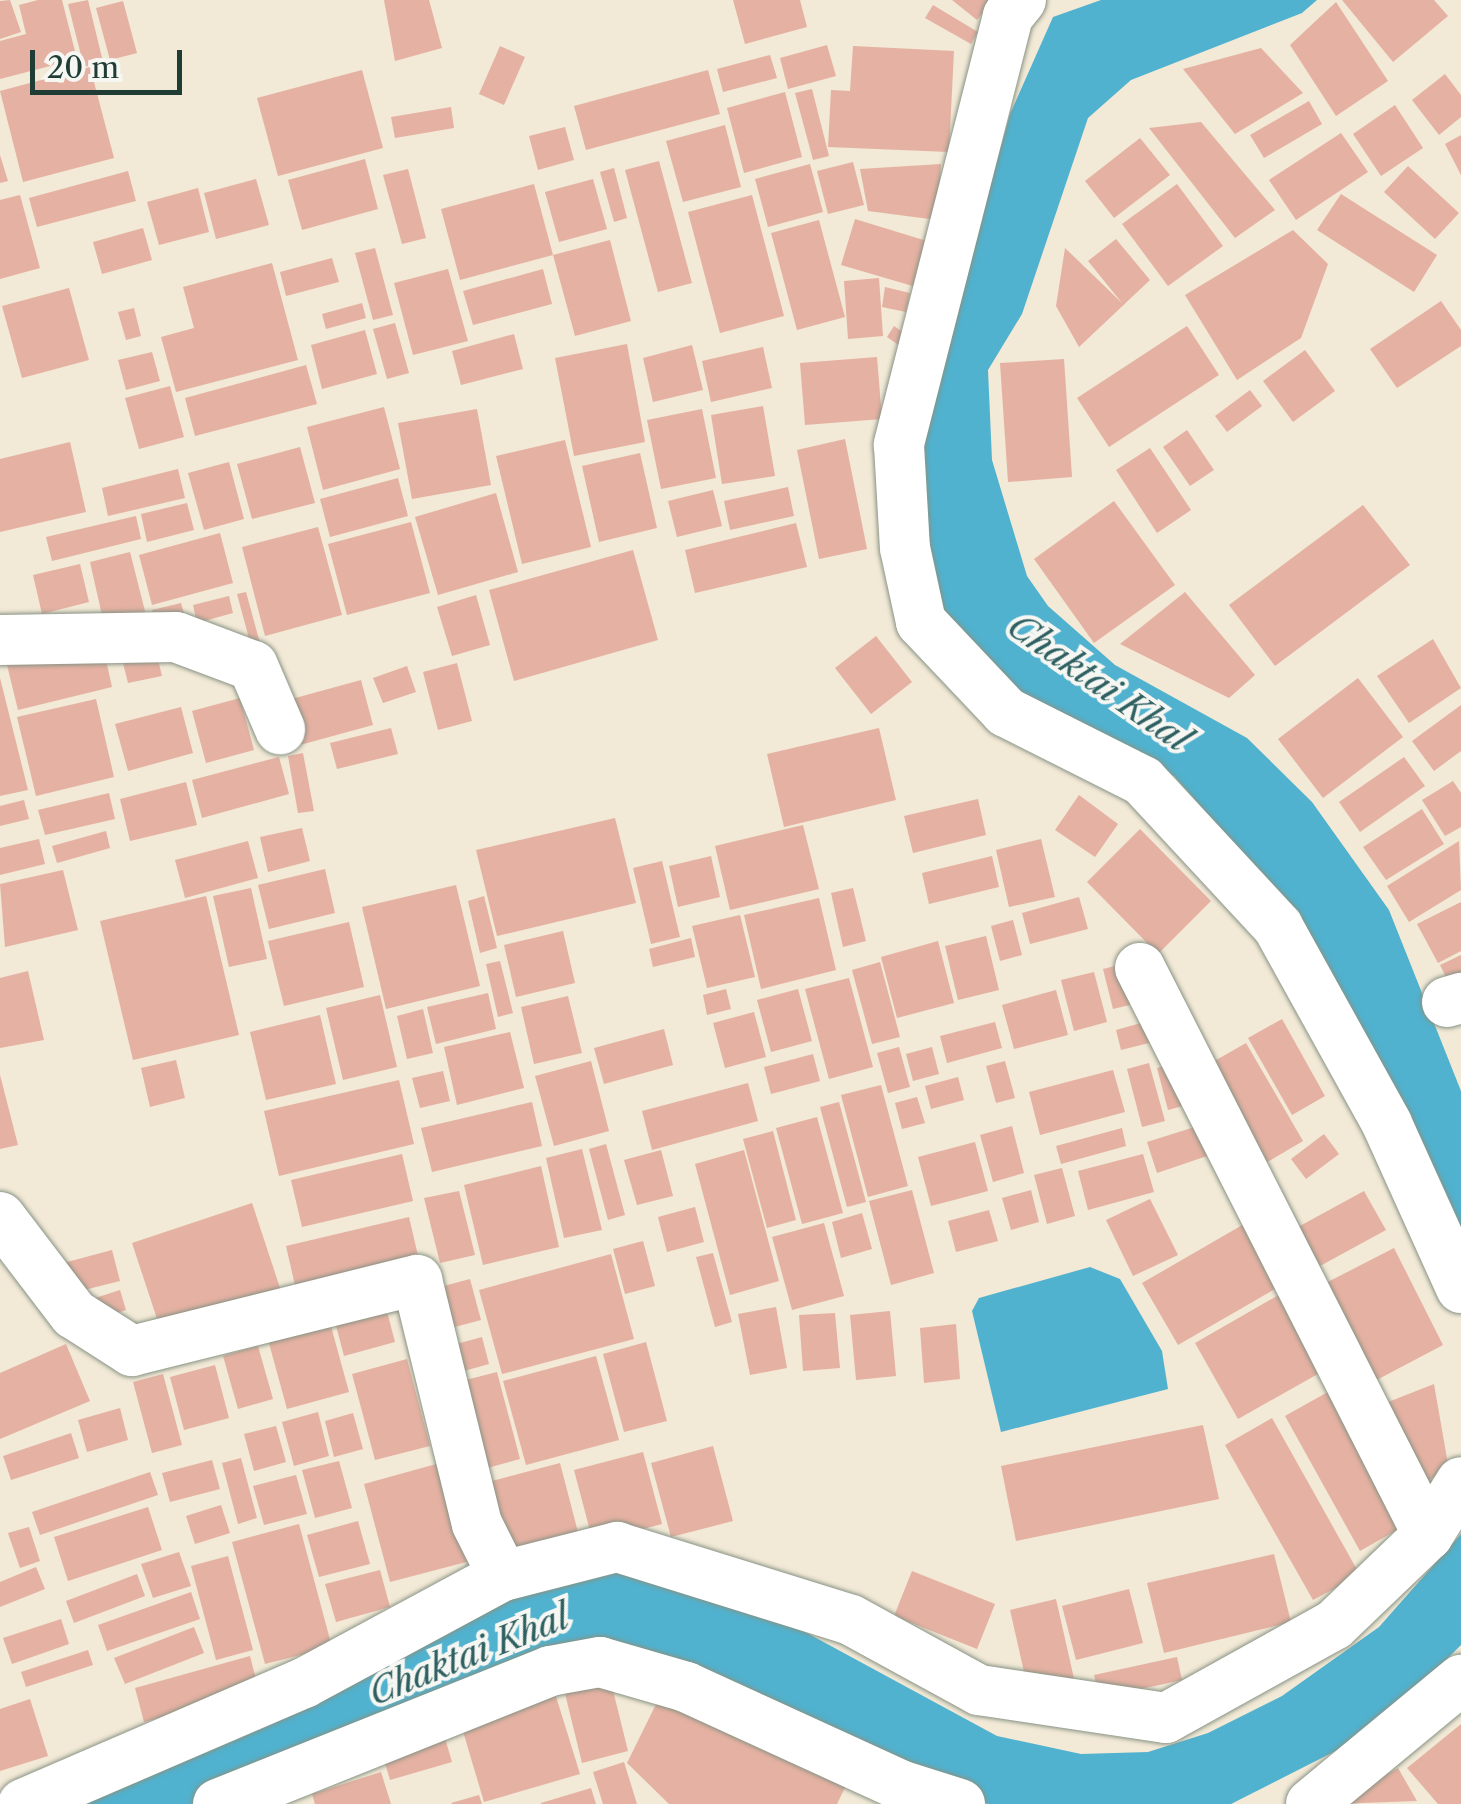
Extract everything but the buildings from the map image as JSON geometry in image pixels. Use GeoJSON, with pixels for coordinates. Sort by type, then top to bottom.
{"type":"FeatureCollection","features":[{"type":"Feature","properties":{"kind":"street"},"geometry":{"type":"LineString","coordinates":[[1022,0],[1008,16],[900,445],[905,548],[921,622],[1006,712],[1143,780],[1278,926],[1387,1124],[1461,1288]]}},
{"type":"Feature","properties":{"kind":"street"},"geometry":{"type":"LineString","coordinates":[[0,640],[176,637],[253,666],[280,728]]}},
{"type":"Feature","properties":{"kind":"street"},"geometry":{"type":"LineString","coordinates":[[1140,968],[1428,1534]]}},
{"type":"Feature","properties":{"kind":"street"},"geometry":{"type":"LineString","coordinates":[[0,1218],[74,1314],[132,1351],[417,1280],[477,1524],[503,1576]]}},
{"type":"Feature","properties":{"kind":"street"},"geometry":{"type":"LineString","coordinates":[[23,1804],[304,1683],[503,1576],[617,1548],[851,1620],[979,1690],[1166,1718],[1334,1625],[1428,1534],[1461,1482]]}},
{"type":"Feature","properties":{"kind":"street"},"geometry":{"type":"LineString","coordinates":[[218,1804],[550,1672],[600,1662],[686,1687],[900,1785],[960,1804]]}},
{"type":"Feature","properties":{"kind":"street"},"geometry":{"type":"LineString","coordinates":[[1310,1804],[1461,1680]]}},
{"type":"Feature","properties":{"kind":"water","name":"Chaktai Khal"},"geometry":{"type":"Polygon","coordinates":[[[1101,0],[1317,0],[1302,13],[1131,80],[1088,118],[1022,314],[988,370],[992,460],[1027,576],[1048,606],[1115,665],[1247,738],[1312,802],[1389,910],[1461,1091],[1461,1259],[1263,877],[1174,776],[1029,705],[939,608],[930,582],[922,431],[1010,114],[1053,17],[1101,0]]]}},
{"type":"Feature","properties":{"kind":"water"},"geometry":{"type":"Polygon","coordinates":[[[1090,1267],[1120,1279],[1162,1351],[1168,1389],[1001,1432],[972,1311],[979,1298],[1090,1267]]]}},
{"type":"Feature","properties":{"kind":"water","name":"Chaktai Khal"},"geometry":{"type":"Polygon","coordinates":[[[1461,1534],[1461,1645],[1375,1731],[1231,1804],[988,1804],[624,1656],[200,1804],[54,1804],[526,1586],[587,1567],[680,1581],[807,1633],[997,1736],[1081,1754],[1148,1752],[1208,1733],[1282,1696],[1379,1627],[1461,1534]]]}}]}
